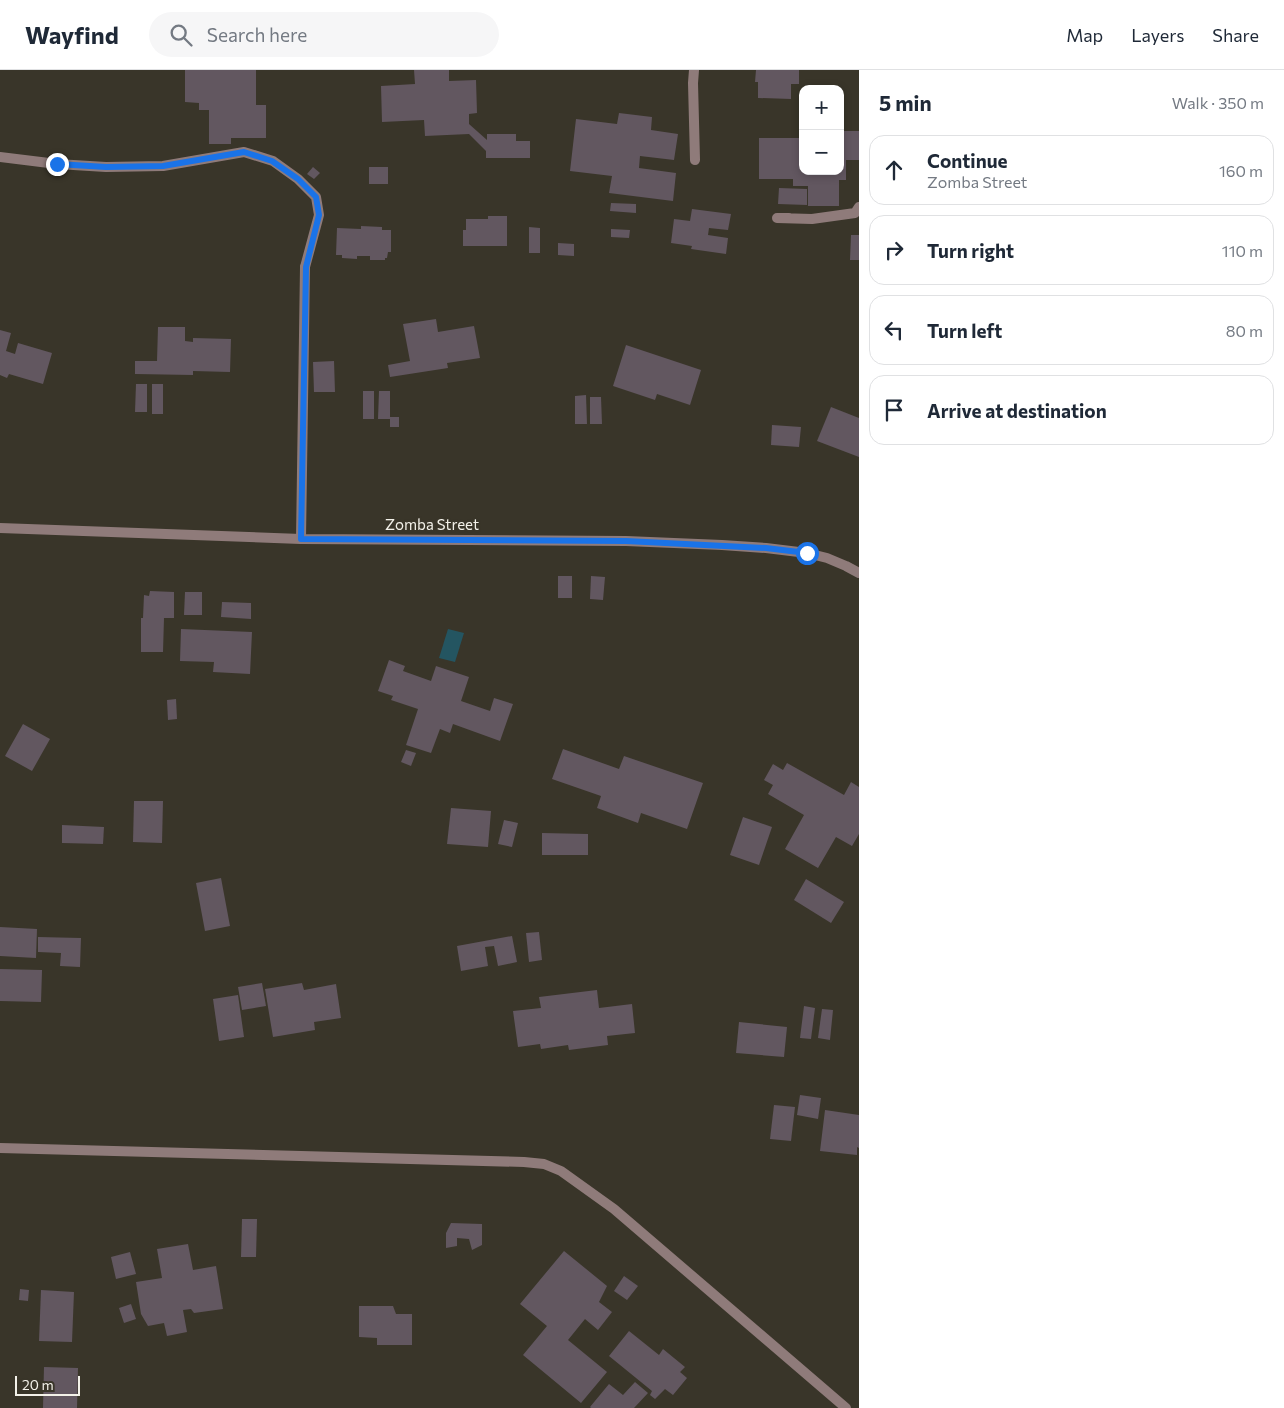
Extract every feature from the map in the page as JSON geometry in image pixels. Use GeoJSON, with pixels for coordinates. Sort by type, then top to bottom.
{"type":"FeatureCollection","features":[{"type":"Feature","properties":{"kind":"street"},"geometry":{"type":"LineString","coordinates":[[694,70],[695,160]]}},
{"type":"Feature","properties":{"kind":"street"},"geometry":{"type":"LineString","coordinates":[[0,157],[57,164],[106,167],[163,166],[244,152],[272,161],[298,179],[316,197],[319,215],[306,267],[301,539]]}},
{"type":"Feature","properties":{"kind":"street"},"geometry":{"type":"LineString","coordinates":[[789,218],[777,218],[812,218],[855,213],[859,207]]}},
{"type":"Feature","properties":{"kind":"street","name":"Zomba Street"},"geometry":{"type":"LineString","coordinates":[[0,528],[301,539],[626,541],[722,545],[807,553],[827,558],[859,573]]}},
{"type":"Feature","properties":{"kind":"street"},"geometry":{"type":"LineString","coordinates":[[0,1148],[544,1164],[561,1171],[614,1209],[846,1408]]}},
{"type":"Feature","properties":{"kind":"water"},"geometry":{"type":"Polygon","coordinates":[[[448,629],[464,633],[455,662],[439,658],[448,629]]]}},
{"type":"Feature","properties":{"kind":"building"},"geometry":{"type":"Polygon","coordinates":[[[185,70],[256,70],[256,105],[266,105],[266,138],[231,138],[231,144],[209,144],[209,110],[199,110],[199,103],[185,102],[185,70]]]}},
{"type":"Feature","properties":{"kind":"building"},"geometry":{"type":"Polygon","coordinates":[[[414,70],[449,70],[449,81],[476,80],[477,113],[469,114],[469,124],[487,140],[487,134],[516,134],[516,141],[530,141],[530,158],[486,158],[486,151],[469,134],[425,136],[424,120],[382,122],[381,86],[415,84],[414,70]]]}},
{"type":"Feature","properties":{"kind":"building"},"geometry":{"type":"Polygon","coordinates":[[[756,70],[799,70],[799,84],[791,84],[791,99],[758,98],[758,82],[755,82],[756,70]]]}},
{"type":"Feature","properties":{"kind":"building"},"geometry":{"type":"Polygon","coordinates":[[[619,113],[652,117],[651,130],[678,134],[674,160],[640,156],[639,168],[676,173],[673,201],[609,193],[612,176],[570,171],[576,119],[617,124],[619,113]]]}},
{"type":"Feature","properties":{"kind":"building"},"geometry":{"type":"Polygon","coordinates":[[[844,131],[859,131],[859,160],[846,160],[846,180],[839,180],[839,206],[808,206],[808,186],[793,186],[793,179],[759,179],[759,138],[799,138],[799,175],[844,175],[844,131]]]}},
{"type":"Feature","properties":{"kind":"building"},"geometry":{"type":"Polygon","coordinates":[[[313,167],[320,173],[314,179],[307,174],[313,167]]]}},
{"type":"Feature","properties":{"kind":"building"},"geometry":{"type":"Polygon","coordinates":[[[369,167],[388,167],[388,184],[369,184],[369,167]]]}},
{"type":"Feature","properties":{"kind":"building"},"geometry":{"type":"Polygon","coordinates":[[[779,188],[807,189],[807,205],[778,204],[779,188]]]}},
{"type":"Feature","properties":{"kind":"building"},"geometry":{"type":"Polygon","coordinates":[[[611,203],[636,204],[636,213],[610,211],[611,203]]]}},
{"type":"Feature","properties":{"kind":"building"},"geometry":{"type":"Polygon","coordinates":[[[692,209],[731,214],[728,230],[709,228],[708,235],[728,238],[726,254],[691,249],[692,246],[671,243],[674,219],[690,221],[692,209]]]}},
{"type":"Feature","properties":{"kind":"building"},"geometry":{"type":"Polygon","coordinates":[[[488,216],[507,216],[507,246],[463,246],[463,230],[466,230],[466,219],[488,219],[488,216]]]}},
{"type":"Feature","properties":{"kind":"building"},"geometry":{"type":"Polygon","coordinates":[[[361,226],[382,227],[382,230],[391,230],[391,252],[388,252],[385,260],[370,260],[370,256],[357,256],[357,259],[342,258],[342,255],[336,255],[337,228],[361,229],[361,226]]]}},
{"type":"Feature","properties":{"kind":"building"},"geometry":{"type":"Polygon","coordinates":[[[529,227],[540,228],[540,253],[529,253],[529,227]]]}},
{"type":"Feature","properties":{"kind":"building"},"geometry":{"type":"Polygon","coordinates":[[[611,229],[630,230],[629,238],[611,237],[611,229]]]}},
{"type":"Feature","properties":{"kind":"building"},"geometry":{"type":"Polygon","coordinates":[[[851,235],[859,235],[859,260],[850,260],[851,235]]]}},
{"type":"Feature","properties":{"kind":"building"},"geometry":{"type":"Polygon","coordinates":[[[558,243],[574,244],[574,256],[558,255],[558,243]]]}},
{"type":"Feature","properties":{"kind":"building"},"geometry":{"type":"Polygon","coordinates":[[[436,319],[438,332],[474,326],[480,358],[447,363],[448,368],[390,377],[388,365],[410,361],[403,324],[436,319]]]}},
{"type":"Feature","properties":{"kind":"building"},"geometry":{"type":"Polygon","coordinates":[[[158,327],[185,327],[185,341],[193,342],[193,338],[231,339],[230,372],[193,371],[193,375],[135,374],[135,361],[157,361],[158,327]]]}},
{"type":"Feature","properties":{"kind":"building"},"geometry":{"type":"Polygon","coordinates":[[[0,330],[11,333],[6,351],[15,354],[18,343],[52,353],[43,384],[9,374],[7,378],[0,375],[0,330]]]}},
{"type":"Feature","properties":{"kind":"building"},"geometry":{"type":"Polygon","coordinates":[[[626,345],[701,370],[690,405],[657,394],[655,400],[613,386],[626,345]]]}},
{"type":"Feature","properties":{"kind":"building"},"geometry":{"type":"Polygon","coordinates":[[[334,361],[335,392],[314,392],[313,362],[334,361]]]}},
{"type":"Feature","properties":{"kind":"building"},"geometry":{"type":"Polygon","coordinates":[[[136,384],[147,384],[147,412],[135,412],[136,384]]]}},
{"type":"Feature","properties":{"kind":"building"},"geometry":{"type":"Polygon","coordinates":[[[152,384],[163,384],[163,414],[152,414],[152,384]]]}},
{"type":"Feature","properties":{"kind":"building"},"geometry":{"type":"Polygon","coordinates":[[[363,391],[374,391],[374,419],[363,419],[363,391]]]}},
{"type":"Feature","properties":{"kind":"building"},"geometry":{"type":"Polygon","coordinates":[[[379,391],[390,391],[390,419],[378,419],[379,391]]]}},
{"type":"Feature","properties":{"kind":"building"},"geometry":{"type":"Polygon","coordinates":[[[586,395],[587,424],[575,424],[575,396],[586,395]]]}},
{"type":"Feature","properties":{"kind":"building"},"geometry":{"type":"Polygon","coordinates":[[[590,397],[601,397],[602,424],[590,424],[590,397]]]}},
{"type":"Feature","properties":{"kind":"building"},"geometry":{"type":"Polygon","coordinates":[[[831,407],[859,418],[859,457],[817,441],[831,407]]]}},
{"type":"Feature","properties":{"kind":"building"},"geometry":{"type":"Polygon","coordinates":[[[390,417],[399,417],[399,427],[390,427],[390,417]]]}},
{"type":"Feature","properties":{"kind":"building"},"geometry":{"type":"Polygon","coordinates":[[[772,425],[801,427],[799,447],[771,445],[772,425]]]}},
{"type":"Feature","properties":{"kind":"building"},"geometry":{"type":"Polygon","coordinates":[[[558,576],[572,576],[572,598],[558,598],[558,576]]]}},
{"type":"Feature","properties":{"kind":"building"},"geometry":{"type":"Polygon","coordinates":[[[591,576],[605,577],[603,600],[590,599],[591,576]]]}},
{"type":"Feature","properties":{"kind":"building"},"geometry":{"type":"Polygon","coordinates":[[[150,591],[174,592],[174,618],[164,618],[163,652],[141,652],[141,618],[143,618],[144,595],[149,596],[150,591]]]}},
{"type":"Feature","properties":{"kind":"building"},"geometry":{"type":"Polygon","coordinates":[[[185,592],[202,592],[202,615],[184,615],[185,592]]]}},
{"type":"Feature","properties":{"kind":"building"},"geometry":{"type":"Polygon","coordinates":[[[222,602],[251,603],[251,619],[221,617],[222,602]]]}},
{"type":"Feature","properties":{"kind":"building"},"geometry":{"type":"Polygon","coordinates":[[[181,629],[252,632],[250,674],[213,672],[214,662],[180,661],[181,629]]]}},
{"type":"Feature","properties":{"kind":"building"},"geometry":{"type":"Polygon","coordinates":[[[389,660],[405,666],[403,671],[431,681],[436,666],[469,677],[461,701],[490,711],[494,698],[513,704],[500,741],[453,724],[450,733],[440,729],[431,753],[406,745],[418,709],[391,700],[393,696],[378,691],[389,660]]]}},
{"type":"Feature","properties":{"kind":"building"},"geometry":{"type":"Polygon","coordinates":[[[176,699],[177,719],[168,720],[167,700],[176,699]]]}},
{"type":"Feature","properties":{"kind":"building"},"geometry":{"type":"Polygon","coordinates":[[[23,724],[50,739],[32,771],[5,756],[23,724]]]}},
{"type":"Feature","properties":{"kind":"building"},"geometry":{"type":"Polygon","coordinates":[[[563,749],[619,769],[624,756],[703,783],[687,829],[641,813],[638,823],[597,808],[601,796],[552,779],[563,749]]]}},
{"type":"Feature","properties":{"kind":"building"},"geometry":{"type":"Polygon","coordinates":[[[406,750],[416,753],[411,766],[401,762],[406,750]]]}},
{"type":"Feature","properties":{"kind":"building"},"geometry":{"type":"Polygon","coordinates":[[[787,763],[844,795],[851,782],[859,787],[859,834],[852,846],[836,837],[818,868],[785,849],[804,815],[768,794],[773,785],[764,780],[773,764],[783,770],[787,763]]]}},
{"type":"Feature","properties":{"kind":"building"},"geometry":{"type":"Polygon","coordinates":[[[134,801],[163,801],[162,843],[133,842],[134,801]]]}},
{"type":"Feature","properties":{"kind":"building"},"geometry":{"type":"Polygon","coordinates":[[[451,808],[491,811],[488,847],[447,844],[451,808]]]}},
{"type":"Feature","properties":{"kind":"building"},"geometry":{"type":"Polygon","coordinates":[[[743,817],[772,827],[759,865],[730,855],[743,817]]]}},
{"type":"Feature","properties":{"kind":"building"},"geometry":{"type":"Polygon","coordinates":[[[504,820],[518,823],[512,847],[498,844],[504,820]]]}},
{"type":"Feature","properties":{"kind":"building"},"geometry":{"type":"Polygon","coordinates":[[[62,825],[104,827],[103,844],[62,843],[62,825]]]}},
{"type":"Feature","properties":{"kind":"building"},"geometry":{"type":"Polygon","coordinates":[[[542,833],[588,834],[588,855],[542,855],[542,833]]]}},
{"type":"Feature","properties":{"kind":"building"},"geometry":{"type":"Polygon","coordinates":[[[221,878],[230,926],[205,931],[196,883],[221,878]]]}},
{"type":"Feature","properties":{"kind":"building"},"geometry":{"type":"Polygon","coordinates":[[[806,879],[844,902],[831,923],[794,900],[806,879]]]}},
{"type":"Feature","properties":{"kind":"building"},"geometry":{"type":"Polygon","coordinates":[[[0,927],[37,929],[36,958],[0,956],[0,927]]]}},
{"type":"Feature","properties":{"kind":"building"},"geometry":{"type":"Polygon","coordinates":[[[539,932],[542,960],[529,962],[526,933],[539,932]]]}},
{"type":"Feature","properties":{"kind":"building"},"geometry":{"type":"Polygon","coordinates":[[[512,936],[517,962],[498,966],[494,946],[485,947],[488,966],[461,971],[457,946],[512,936]]]}},
{"type":"Feature","properties":{"kind":"building"},"geometry":{"type":"Polygon","coordinates":[[[38,937],[81,938],[80,967],[60,966],[61,953],[38,952],[38,937]]]}},
{"type":"Feature","properties":{"kind":"building"},"geometry":{"type":"Polygon","coordinates":[[[0,969],[42,970],[41,1002],[0,1001],[0,969]]]}},
{"type":"Feature","properties":{"kind":"building"},"geometry":{"type":"Polygon","coordinates":[[[262,983],[266,1006],[242,1010],[238,987],[262,983]]]}},
{"type":"Feature","properties":{"kind":"building"},"geometry":{"type":"Polygon","coordinates":[[[302,983],[304,990],[336,984],[341,1018],[314,1022],[315,1030],[273,1037],[265,989],[302,983]]]}},
{"type":"Feature","properties":{"kind":"building"},"geometry":{"type":"Polygon","coordinates":[[[597,990],[599,1008],[632,1004],[635,1033],[607,1036],[608,1045],[569,1050],[568,1045],[541,1049],[540,1044],[518,1047],[513,1011],[541,1008],[539,997],[597,990]]]}},
{"type":"Feature","properties":{"kind":"building"},"geometry":{"type":"Polygon","coordinates":[[[238,995],[244,1037],[219,1041],[213,999],[238,995]]]}},
{"type":"Feature","properties":{"kind":"building"},"geometry":{"type":"Polygon","coordinates":[[[804,1006],[815,1008],[811,1039],[800,1038],[804,1006]]]}},
{"type":"Feature","properties":{"kind":"building"},"geometry":{"type":"Polygon","coordinates":[[[822,1009],[833,1010],[830,1040],[818,1038],[822,1009]]]}},
{"type":"Feature","properties":{"kind":"building"},"geometry":{"type":"Polygon","coordinates":[[[739,1022],[787,1027],[784,1057],[736,1053],[739,1022]]]}},
{"type":"Feature","properties":{"kind":"building"},"geometry":{"type":"Polygon","coordinates":[[[800,1095],[821,1098],[818,1119],[797,1115],[800,1095]]]}},
{"type":"Feature","properties":{"kind":"building"},"geometry":{"type":"Polygon","coordinates":[[[774,1105],[795,1107],[791,1141],[770,1139],[774,1105]]]}},
{"type":"Feature","properties":{"kind":"building"},"geometry":{"type":"Polygon","coordinates":[[[825,1110],[859,1115],[859,1148],[857,1147],[857,1155],[820,1151],[825,1110]]]}},
{"type":"Feature","properties":{"kind":"building"},"geometry":{"type":"Polygon","coordinates":[[[242,1219],[257,1219],[256,1257],[241,1257],[242,1219]]]}},
{"type":"Feature","properties":{"kind":"building"},"geometry":{"type":"Polygon","coordinates":[[[451,1223],[482,1224],[482,1245],[472,1250],[469,1239],[457,1238],[457,1246],[446,1248],[446,1233],[451,1223]]]}},
{"type":"Feature","properties":{"kind":"building"},"geometry":{"type":"Polygon","coordinates":[[[188,1244],[193,1270],[216,1266],[223,1309],[194,1313],[191,1309],[183,1310],[187,1332],[167,1336],[164,1323],[148,1326],[141,1314],[136,1282],[162,1278],[157,1249],[188,1244]]]}},
{"type":"Feature","properties":{"kind":"building"},"geometry":{"type":"Polygon","coordinates":[[[564,1251],[607,1286],[599,1302],[612,1312],[598,1330],[585,1319],[568,1340],[607,1372],[581,1403],[523,1355],[547,1326],[520,1304],[564,1251]]]}},
{"type":"Feature","properties":{"kind":"building"},"geometry":{"type":"Polygon","coordinates":[[[130,1252],[136,1274],[116,1279],[111,1257],[130,1252]]]}},
{"type":"Feature","properties":{"kind":"building"},"geometry":{"type":"Polygon","coordinates":[[[624,1276],[638,1286],[627,1300],[614,1291],[624,1276]]]}},
{"type":"Feature","properties":{"kind":"building"},"geometry":{"type":"Polygon","coordinates":[[[20,1289],[29,1290],[28,1301],[19,1300],[20,1289]]]}},
{"type":"Feature","properties":{"kind":"building"},"geometry":{"type":"Polygon","coordinates":[[[41,1290],[74,1292],[72,1342],[39,1341],[41,1290]]]}},
{"type":"Feature","properties":{"kind":"building"},"geometry":{"type":"Polygon","coordinates":[[[131,1304],[136,1319],[124,1323],[119,1308],[131,1304]]]}},
{"type":"Feature","properties":{"kind":"building"},"geometry":{"type":"Polygon","coordinates":[[[359,1306],[393,1306],[396,1314],[412,1314],[412,1345],[377,1345],[377,1338],[359,1337],[359,1306]]]}},
{"type":"Feature","properties":{"kind":"building"},"geometry":{"type":"Polygon","coordinates":[[[629,1331],[659,1355],[663,1349],[685,1367],[680,1372],[687,1378],[673,1395],[665,1389],[655,1399],[650,1395],[652,1391],[609,1356],[629,1331]]]}},
{"type":"Feature","properties":{"kind":"building"},"geometry":{"type":"Polygon","coordinates":[[[44,1367],[78,1368],[77,1408],[43,1408],[44,1367]]]}},
{"type":"Feature","properties":{"kind":"building"},"geometry":{"type":"Polygon","coordinates":[[[635,1382],[648,1393],[634,1408],[590,1407],[609,1384],[623,1395],[635,1382]]]}},
{"type":"Feature","properties":{"kind":"route"},"geometry":{"type":"LineString","coordinates":[[57,164],[106,167],[163,166],[244,152],[272,161],[298,179],[316,197],[319,215],[306,267],[301,539],[626,541],[722,545],[807,553]]}}]}
